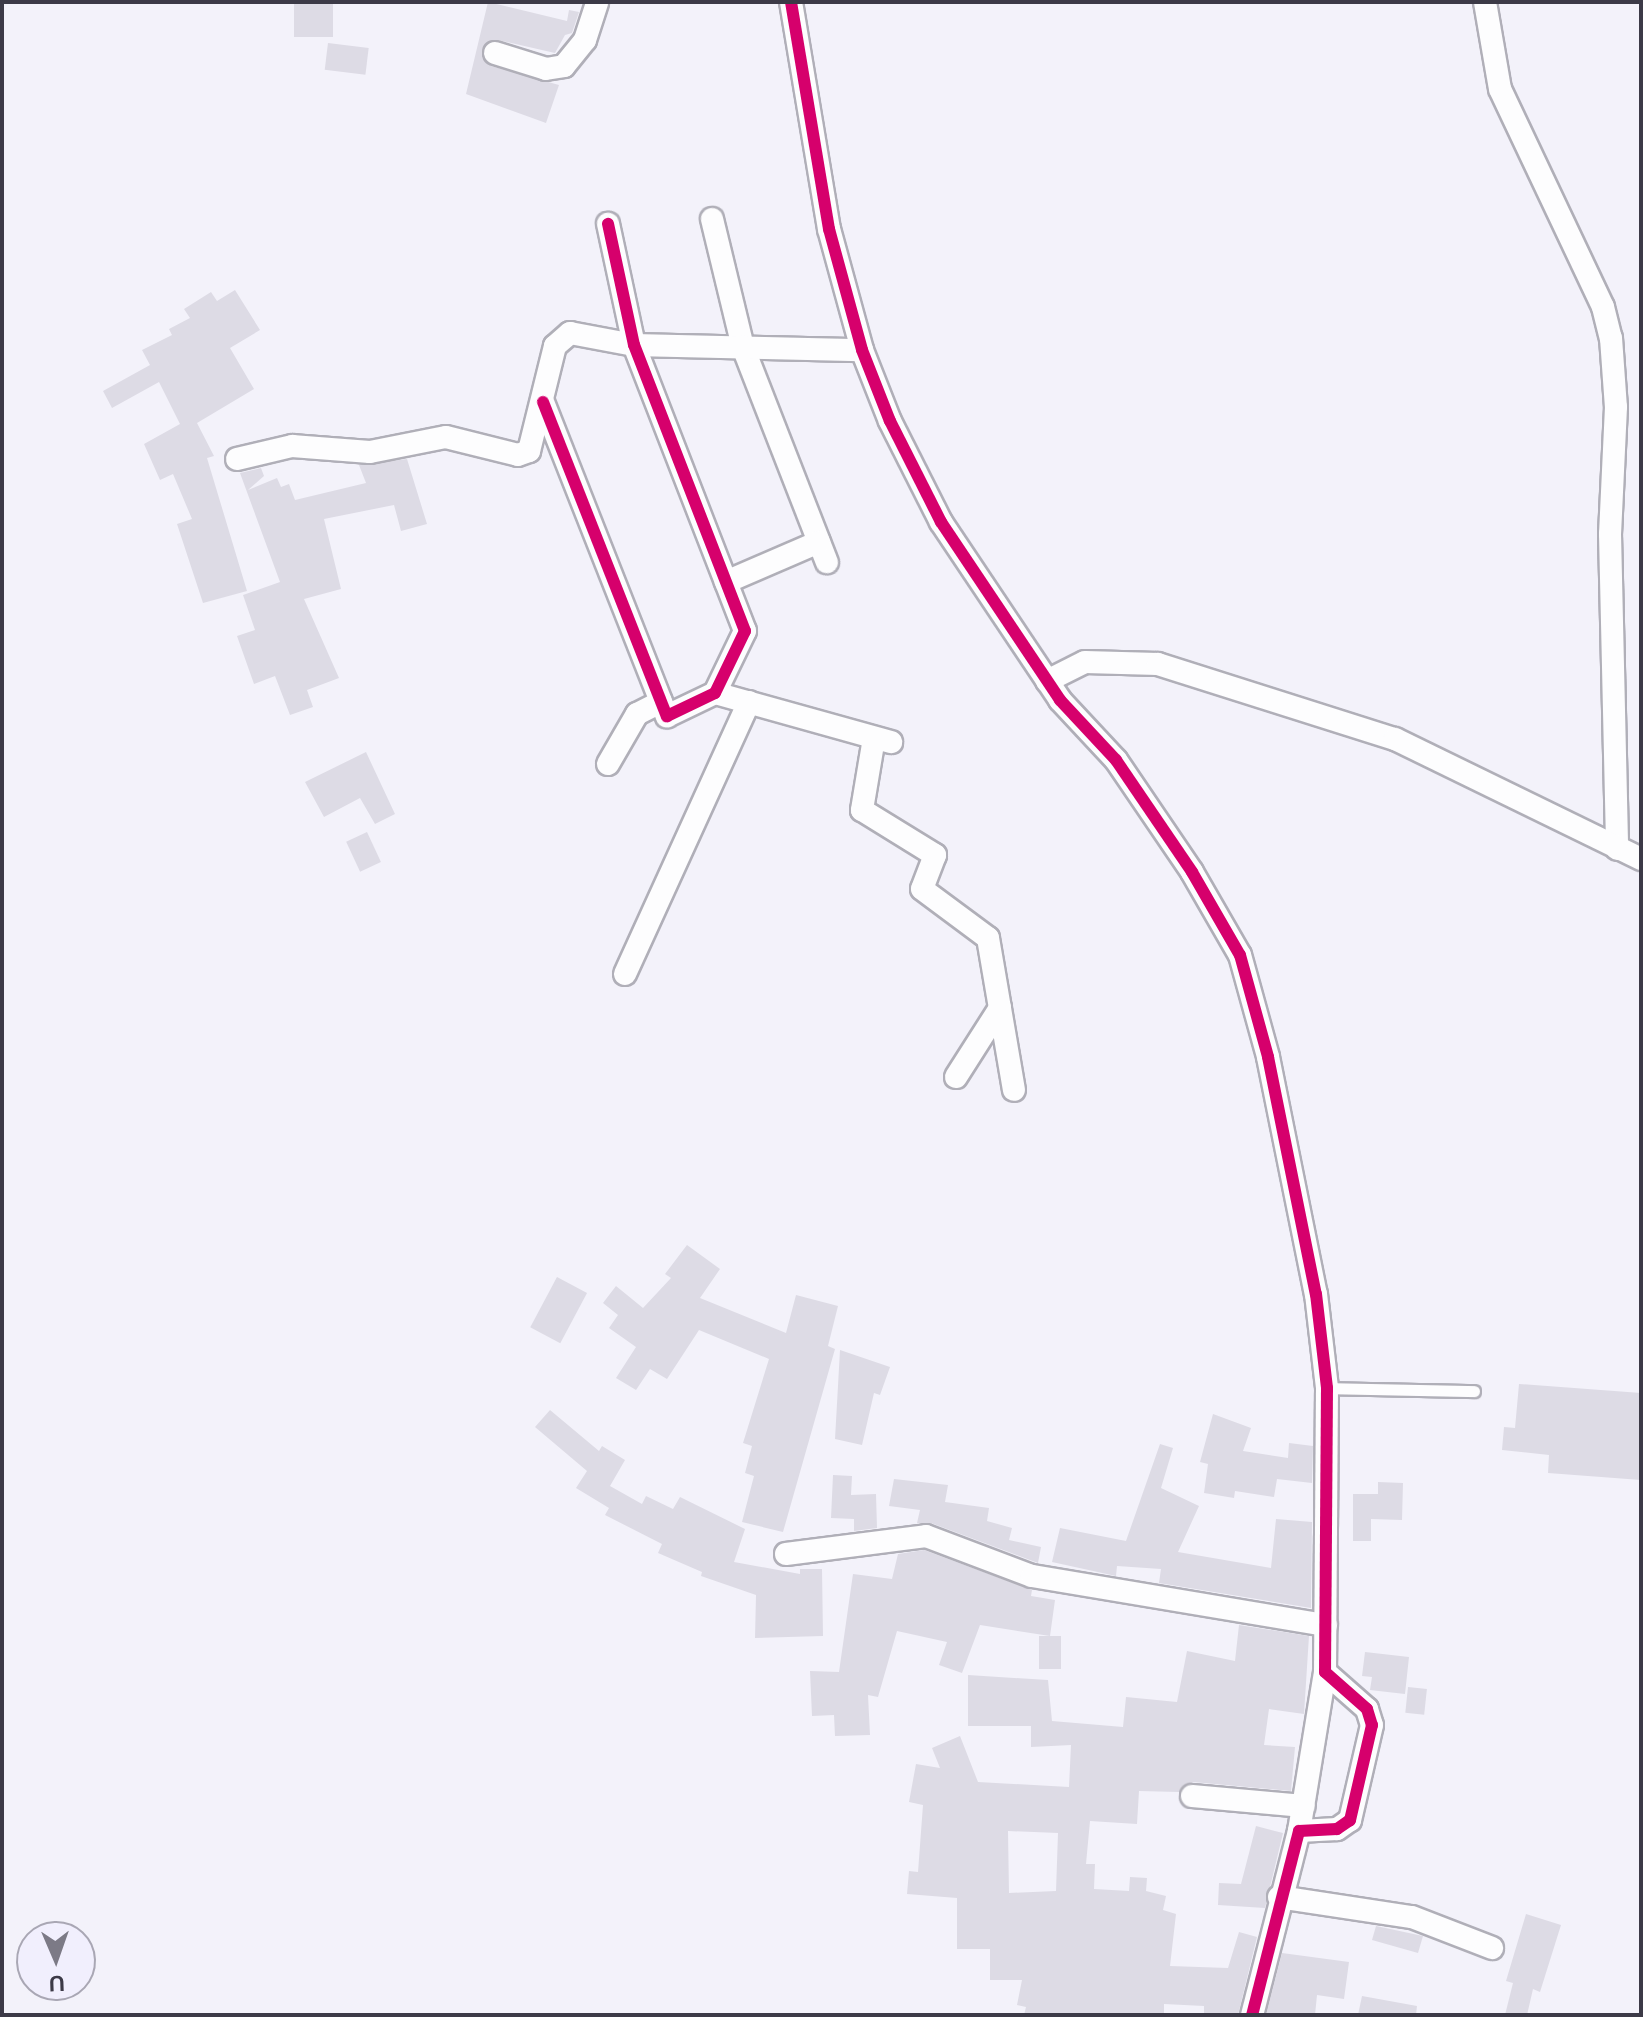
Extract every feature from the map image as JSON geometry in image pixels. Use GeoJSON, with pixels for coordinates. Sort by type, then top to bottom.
{"type":"FeatureCollection","features":[{"type":"Feature","properties":{"kind":"street"},"geometry":{"type":"LineString","coordinates":[[495,53],[546,69],[564,66],[585,40],[597,2]]}},
{"type":"Feature","properties":{"kind":"street"},"geometry":{"type":"LineString","coordinates":[[791,2],[829,229],[862,350],[941,522],[1047,681],[1116,760],[1192,872],[1240,955],[1268,1057],[1316,1294],[1327,1388],[1326,1625],[1325,1672],[1304,1806],[1252,2015]]}},
{"type":"Feature","properties":{"kind":"street"},"geometry":{"type":"LineString","coordinates":[[1485,2],[1500,89],[1603,307],[1611,338],[1616,407],[1610,534],[1617,849]]}},
{"type":"Feature","properties":{"kind":"street"},"geometry":{"type":"LineString","coordinates":[[712,219],[743,347],[823,552],[726,582]]}},
{"type":"Feature","properties":{"kind":"street"},"geometry":{"type":"LineString","coordinates":[[543,402],[667,716],[715,693],[745,631],[634,345],[608,224]]}},
{"type":"Feature","properties":{"kind":"street"},"geometry":{"type":"LineString","coordinates":[[237,459],[292,446],[370,452],[446,437],[518,455],[529,451],[561,335],[634,345],[862,350]]}},
{"type":"Feature","properties":{"kind":"street"},"geometry":{"type":"LineString","coordinates":[[1047,681],[1085,662],[1158,664],[1395,739],[1641,859]]}},
{"type":"Feature","properties":{"kind":"street"},"geometry":{"type":"LineString","coordinates":[[715,693],[882,740],[862,810],[935,855],[922,889],[988,938],[1014,1090]]}},
{"type":"Feature","properties":{"kind":"street"},"geometry":{"type":"LineString","coordinates":[[608,764],[637,714],[661,702]]}},
{"type":"Feature","properties":{"kind":"street"},"geometry":{"type":"LineString","coordinates":[[625,974],[749,702]]}},
{"type":"Feature","properties":{"kind":"street"},"geometry":{"type":"LineString","coordinates":[[956,1077],[1000,1008]]}},
{"type":"Feature","properties":{"kind":"street"},"geometry":{"type":"LineString","coordinates":[[786,1554],[926,1536],[1032,1576],[1326,1625]]}},
{"type":"Feature","properties":{"kind":"street"},"geometry":{"type":"LineString","coordinates":[[1299,1831],[1337,1829],[1350,1820],[1372,1725],[1367,1709],[1325,1672]]}},
{"type":"Feature","properties":{"kind":"street"},"geometry":{"type":"LineString","coordinates":[[1192,1796],[1304,1806]]}},
{"type":"Feature","properties":{"kind":"street"},"geometry":{"type":"LineString","coordinates":[[1279,1897],[1412,1917],[1492,1948]]}},
{"type":"Feature","properties":{"kind":"lane"},"geometry":{"type":"LineString","coordinates":[[1327,1388],[1474,1391]]}},
{"type":"Feature","properties":{"kind":"building"},"geometry":{"type":"Polygon","coordinates":[[[294,2],[333,2],[333,37],[294,37],[294,2]]]}},
{"type":"Feature","properties":{"kind":"building"},"geometry":{"type":"Polygon","coordinates":[[[488,2],[567,21],[569,10],[579,12],[572,33],[565,35],[555,53],[498,40],[482,50],[491,66],[559,85],[546,123],[466,94],[488,2]]]}},
{"type":"Feature","properties":{"kind":"building"},"geometry":{"type":"Polygon","coordinates":[[[328,43],[369,48],[365,75],[325,70],[328,43]]]}},
{"type":"Feature","properties":{"kind":"building"},"geometry":{"type":"Polygon","coordinates":[[[235,290],[260,330],[230,348],[254,389],[197,423],[214,456],[207,458],[247,591],[203,603],[177,524],[192,519],[173,474],[160,480],[144,444],[180,424],[159,382],[112,408],[103,391],[150,365],[142,350],[172,335],[169,329],[190,318],[184,309],[211,292],[217,301],[235,290]]]}},
{"type":"Feature","properties":{"kind":"building"},"geometry":{"type":"Polygon","coordinates":[[[407,459],[427,524],[401,531],[394,505],[324,519],[341,589],[304,599],[339,678],[307,690],[313,707],[290,715],[275,676],[254,684],[237,636],[255,630],[243,595],[280,582],[240,473],[261,468],[264,476],[248,490],[277,478],[281,487],[289,484],[295,500],[366,483],[359,465],[407,459]]]}},
{"type":"Feature","properties":{"kind":"building"},"geometry":{"type":"Polygon","coordinates":[[[366,752],[395,814],[375,824],[360,798],[324,817],[305,782],[366,752]]]}},
{"type":"Feature","properties":{"kind":"building"},"geometry":{"type":"Polygon","coordinates":[[[367,832],[381,862],[360,872],[346,842],[367,832]]]}},
{"type":"Feature","properties":{"kind":"building"},"geometry":{"type":"Polygon","coordinates":[[[687,1245],[720,1269],[700,1298],[786,1333],[796,1295],[838,1306],[828,1346],[835,1349],[783,1532],[742,1522],[754,1476],[745,1473],[752,1446],[743,1443],[769,1359],[699,1330],[667,1379],[650,1369],[636,1390],[616,1378],[636,1347],[609,1328],[618,1315],[603,1303],[616,1286],[643,1308],[671,1278],[665,1274],[687,1245]]]}},
{"type":"Feature","properties":{"kind":"building"},"geometry":{"type":"Polygon","coordinates":[[[557,1277],[587,1293],[560,1343],[530,1327],[557,1277]]]}},
{"type":"Feature","properties":{"kind":"building"},"geometry":{"type":"Polygon","coordinates":[[[840,1350],[890,1367],[880,1395],[874,1393],[862,1445],[835,1439],[840,1350]]]}},
{"type":"Feature","properties":{"kind":"building"},"geometry":{"type":"Polygon","coordinates":[[[1519,1384],[1641,1393],[1641,1480],[1548,1473],[1549,1455],[1502,1450],[1504,1427],[1515,1428],[1519,1384]]]}},
{"type":"Feature","properties":{"kind":"building"},"geometry":{"type":"Polygon","coordinates":[[[550,1410],[599,1451],[602,1446],[625,1460],[610,1486],[642,1504],[646,1496],[673,1509],[680,1497],[745,1529],[734,1562],[800,1574],[800,1569],[822,1569],[823,1636],[755,1638],[756,1595],[701,1576],[702,1572],[658,1553],[662,1544],[605,1515],[609,1508],[576,1488],[587,1471],[535,1427],[550,1410]]]}},
{"type":"Feature","properties":{"kind":"building"},"geometry":{"type":"Polygon","coordinates":[[[1213,1414],[1251,1428],[1243,1451],[1288,1458],[1289,1443],[1313,1446],[1312,1483],[1277,1479],[1274,1497],[1235,1491],[1234,1498],[1204,1493],[1208,1464],[1200,1462],[1213,1414]]]}},
{"type":"Feature","properties":{"kind":"building"},"geometry":{"type":"Polygon","coordinates":[[[1160,1444],[1173,1448],[1161,1488],[1199,1506],[1178,1552],[1271,1568],[1276,1519],[1312,1522],[1311,1608],[1159,1583],[1161,1569],[1117,1566],[1116,1576],[1052,1562],[1060,1528],[1126,1541],[1160,1444]]]}},
{"type":"Feature","properties":{"kind":"building"},"geometry":{"type":"Polygon","coordinates":[[[833,1475],[852,1476],[851,1495],[876,1494],[877,1528],[854,1531],[854,1519],[831,1518],[833,1475]]]}},
{"type":"Feature","properties":{"kind":"building"},"geometry":{"type":"Polygon","coordinates":[[[894,1479],[948,1485],[945,1502],[989,1508],[987,1521],[1012,1528],[1009,1540],[1041,1547],[1038,1563],[931,1523],[917,1523],[920,1510],[889,1506],[894,1479]]]}},
{"type":"Feature","properties":{"kind":"building"},"geometry":{"type":"Polygon","coordinates":[[[1378,1482],[1403,1483],[1402,1520],[1371,1519],[1371,1541],[1353,1541],[1353,1494],[1378,1494],[1378,1482]]]}},
{"type":"Feature","properties":{"kind":"building"},"geometry":{"type":"Polygon","coordinates":[[[924,1550],[1032,1590],[1031,1596],[1055,1600],[1050,1636],[980,1625],[962,1673],[939,1665],[947,1642],[897,1631],[878,1697],[868,1695],[870,1735],[835,1736],[834,1715],[812,1716],[810,1671],[839,1672],[853,1574],[892,1579],[898,1554],[924,1550]]]}},
{"type":"Feature","properties":{"kind":"building"},"geometry":{"type":"Polygon","coordinates":[[[1239,1625],[1309,1636],[1304,1714],[1269,1709],[1264,1745],[1295,1747],[1291,1791],[1193,1782],[1179,1792],[1139,1791],[1137,1824],[1090,1821],[1086,1864],[1095,1864],[1094,1889],[1129,1891],[1130,1877],[1147,1878],[1146,1891],[1166,1896],[1163,1910],[1176,1914],[1170,1966],[1228,1968],[1239,1932],[1257,1937],[1238,2015],[1204,2015],[1204,2006],[1164,2004],[1164,2015],[1024,2015],[1026,2007],[1017,2005],[1022,1980],[990,1980],[990,1949],[957,1949],[957,1898],[907,1894],[909,1871],[918,1872],[923,1805],[909,1802],[916,1764],[940,1768],[932,1748],[960,1736],[978,1782],[1069,1787],[1071,1745],[1031,1747],[1031,1726],[968,1726],[968,1675],[1048,1680],[1052,1721],[1123,1727],[1126,1697],[1177,1702],[1187,1651],[1235,1661],[1239,1625]],[[1008,1831],[1009,1893],[1056,1891],[1058,1833],[1008,1831]]]}},
{"type":"Feature","properties":{"kind":"building"},"geometry":{"type":"Polygon","coordinates":[[[1039,1636],[1061,1636],[1061,1669],[1039,1669],[1039,1636]]]}},
{"type":"Feature","properties":{"kind":"building"},"geometry":{"type":"Polygon","coordinates":[[[1365,1652],[1409,1657],[1405,1694],[1370,1690],[1372,1677],[1362,1676],[1365,1652]]]}},
{"type":"Feature","properties":{"kind":"building"},"geometry":{"type":"Polygon","coordinates":[[[1408,1687],[1427,1689],[1424,1715],[1405,1713],[1408,1687]]]}},
{"type":"Feature","properties":{"kind":"building"},"geometry":{"type":"Polygon","coordinates":[[[1256,1826],[1283,1833],[1265,1908],[1218,1905],[1219,1883],[1241,1884],[1256,1826]]]}},
{"type":"Feature","properties":{"kind":"building"},"geometry":{"type":"Polygon","coordinates":[[[1526,1914],[1561,1925],[1540,1992],[1533,1989],[1527,2015],[1505,2015],[1513,1983],[1506,1981],[1526,1914]]]}},
{"type":"Feature","properties":{"kind":"building"},"geometry":{"type":"Polygon","coordinates":[[[1376,1926],[1423,1936],[1418,1953],[1372,1940],[1376,1926]]]}},
{"type":"Feature","properties":{"kind":"building"},"geometry":{"type":"Polygon","coordinates":[[[1282,1953],[1349,1962],[1344,1999],[1317,1995],[1315,2015],[1266,2015],[1282,1953]]]}},
{"type":"Feature","properties":{"kind":"building"},"geometry":{"type":"Polygon","coordinates":[[[1362,1996],[1417,2006],[1416,2015],[1358,2015],[1362,1996]]]}},
{"type":"Feature","properties":{"kind":"cycle path"},"geometry":{"type":"LineString","coordinates":[[791,2],[829,229],[862,350],[890,421],[941,522],[1060,700],[1116,760],[1192,872],[1240,955],[1268,1057],[1316,1294],[1327,1388],[1325,1672],[1367,1709],[1372,1725],[1350,1820],[1337,1829],[1299,1831],[1252,2015]]}},
{"type":"Feature","properties":{"kind":"cycle path"},"geometry":{"type":"LineString","coordinates":[[543,402],[667,716],[715,693],[745,631],[634,345],[608,224]]}}]}
